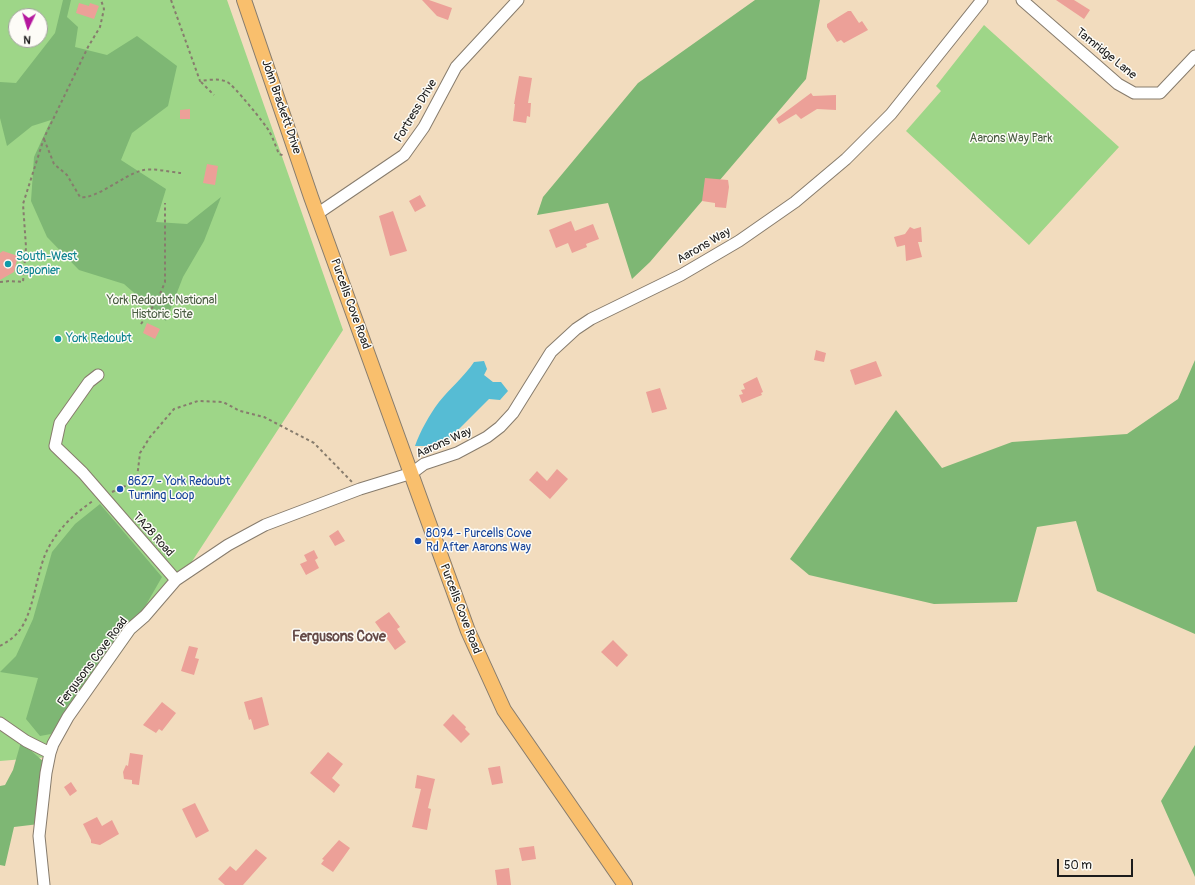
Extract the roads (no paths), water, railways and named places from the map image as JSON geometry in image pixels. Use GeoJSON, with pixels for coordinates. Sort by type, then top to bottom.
{"type":"FeatureCollection","features":[{"type":"Feature","properties":{"kind":"main road","name":"John Brackett Drive"},"geometry":{"type":"LineString","coordinates":[[244,0],[317,214]]}},
{"type":"Feature","properties":{"kind":"main road","name":"Purcells Cove Road"},"geometry":{"type":"LineString","coordinates":[[317,214],[468,631],[504,710],[625,885]]}},
{"type":"Feature","properties":{"kind":"street","name":"Fortress Drive"},"geometry":{"type":"LineString","coordinates":[[317,214],[404,155],[424,127],[456,67],[518,0]]}},
{"type":"Feature","properties":{"kind":"street","name":"Aarons Way"},"geometry":{"type":"LineString","coordinates":[[412,473],[424,464],[471,446],[500,427],[513,413],[551,352],[576,329],[591,319],[681,275],[720,253],[795,202],[846,159],[891,114],[982,0]]}},
{"type":"Feature","properties":{"kind":"street","name":"Tamridge Lane"},"geometry":{"type":"LineString","coordinates":[[1022,0],[1118,84],[1134,93],[1160,93],[1195,56]]}},
{"type":"Feature","properties":{"kind":"street","name":"TA28 Road"},"geometry":{"type":"LineString","coordinates":[[98,375],[89,382],[60,423],[55,446],[83,473],[176,580]]}},
{"type":"Feature","properties":{"kind":"street","name":"Fergusons Cove Road"},"geometry":{"type":"LineString","coordinates":[[44,885],[39,836],[50,752],[68,717],[130,629],[145,616],[176,580],[246,534],[265,525],[360,489],[412,473]]}},
{"type":"Feature","properties":{"kind":"street"},"geometry":{"type":"LineString","coordinates":[[0,723],[26,741],[50,752]]}},
{"type":"Feature","properties":{"kind":"water"},"geometry":{"type":"Polygon","coordinates":[[[484,361],[487,369],[484,375],[493,382],[501,382],[508,391],[500,400],[489,399],[442,446],[415,446],[425,424],[439,402],[466,373],[474,362],[484,361]]]}},
{"type":"Feature","properties":{"kind":"place","name":"South-West Caponier"},"geometry":{"type":"Point","coordinates":[8,264]}},
{"type":"Feature","properties":{"kind":"place","name":"York Redoubt"},"geometry":{"type":"Point","coordinates":[58,339]}},
{"type":"Feature","properties":{"kind":"place","name":"8627 - York Redoubt Turning Loop"},"geometry":{"type":"Point","coordinates":[120,489]}},
{"type":"Feature","properties":{"kind":"place","name":"8094 - Purcells Cove Rd After Aarons Way"},"geometry":{"type":"Point","coordinates":[418,541]}},
{"type":"Feature","properties":{"kind":"district","name":"Fergusons Cove"},"geometry":{"type":"Point","coordinates":[339,637]}},
{"type":"Feature","properties":{"kind":"park label","name":"Aarons Way Park"},"geometry":{"type":"Point","coordinates":[1011,139]}},
{"type":"Feature","properties":{"kind":"park label","name":"York Redoubt National Historic Site"},"geometry":{"type":"Point","coordinates":[162,308]}}]}
